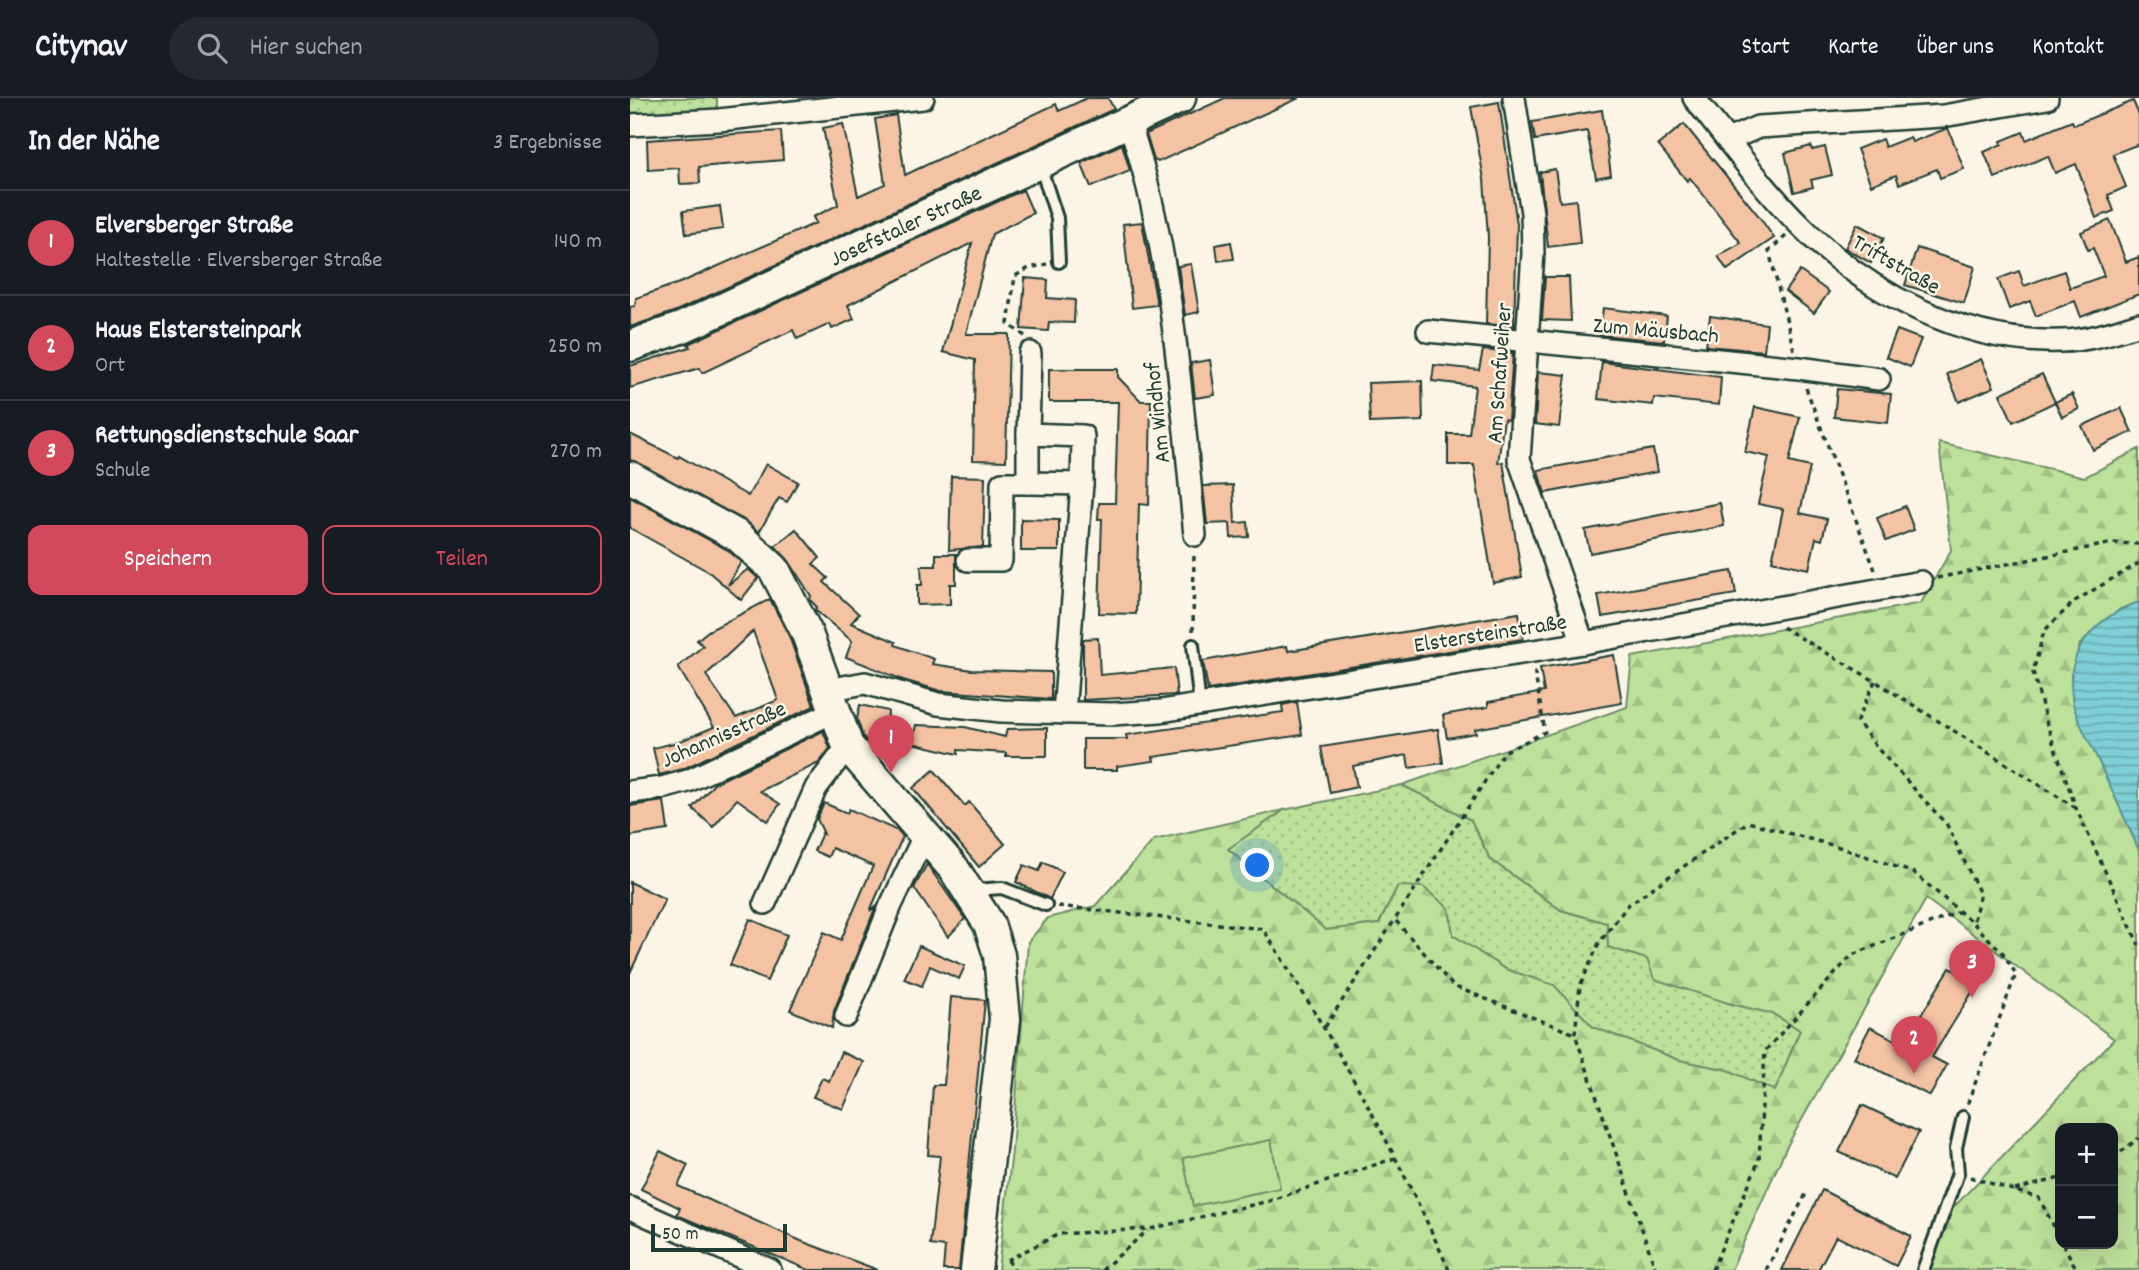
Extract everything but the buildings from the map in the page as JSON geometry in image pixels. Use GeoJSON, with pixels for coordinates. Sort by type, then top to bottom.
{"type":"FeatureCollection","features":[{"type":"Feature","properties":{"kind":"main road","name":"Josefstaler Straße"},"geometry":{"type":"LineString","coordinates":[[630,346],[683,327],[1128,119],[1180,98]]}},
{"type":"Feature","properties":{"kind":"main road"},"geometry":{"type":"LineString","coordinates":[[630,477],[738,536],[765,560],[790,594],[849,746],[970,891],[989,924],[999,955],[1005,1019],[985,1264]]}},
{"type":"Feature","properties":{"kind":"street"},"geometry":{"type":"LineString","coordinates":[[719,98],[719,120]]}},
{"type":"Feature","properties":{"kind":"street"},"geometry":{"type":"LineString","coordinates":[[630,125],[719,120],[923,98]]}},
{"type":"Feature","properties":{"kind":"street","name":"Am Schafweiher"},"geometry":{"type":"LineString","coordinates":[[1514,98],[1532,213],[1533,253],[1519,459],[1583,643]]}},
{"type":"Feature","properties":{"kind":"street","name":"Triftstraße"},"geometry":{"type":"LineString","coordinates":[[1693,98],[1798,224],[1830,253],[1868,281],[1924,311],[1965,328],[2018,340],[2063,341],[2111,334],[2139,324]]}},
{"type":"Feature","properties":{"kind":"street"},"geometry":{"type":"LineString","coordinates":[[1728,140],[1758,127],[1943,116],[2047,98]]}},
{"type":"Feature","properties":{"kind":"street","name":"Am Windhof"},"geometry":{"type":"LineString","coordinates":[[1128,119],[1145,170],[1172,328],[1195,535]]}},
{"type":"Feature","properties":{"kind":"street","name":"Zum Mäusbach"},"geometry":{"type":"LineString","coordinates":[[1427,331],[1799,368],[1879,379]]}},
{"type":"Feature","properties":{"kind":"street"},"geometry":{"type":"LineString","coordinates":[[1028,483],[1030,353]]}},
{"type":"Feature","properties":{"kind":"street"},"geometry":{"type":"LineString","coordinates":[[1028,434],[1083,436],[1082,484],[1064,713]]}},
{"type":"Feature","properties":{"kind":"street"},"geometry":{"type":"LineString","coordinates":[[968,560],[1001,560],[1002,483],[1082,484]]}},
{"type":"Feature","properties":{"kind":"street","name":"Elstersteinstraße"},"geometry":{"type":"LineString","coordinates":[[830,701],[865,683],[961,708],[1138,713],[1200,706],[1583,643],[1921,582]]}},
{"type":"Feature","properties":{"kind":"street","name":"Johannisstraße"},"geometry":{"type":"LineString","coordinates":[[630,792],[688,781],[830,701]]}},
{"type":"Feature","properties":{"kind":"street"},"geometry":{"type":"LineString","coordinates":[[765,903],[816,788],[849,746]]}},
{"type":"Feature","properties":{"kind":"street"},"geometry":{"type":"LineString","coordinates":[[846,1016],[891,905],[925,834]]}},
{"type":"Feature","properties":{"kind":"street"},"geometry":{"type":"LineString","coordinates":[[630,1208],[747,1265],[770,1270]]}},
{"type":"Feature","properties":{"kind":"lane"},"geometry":{"type":"LineString","coordinates":[[1039,162],[1057,218],[1059,262]]}},
{"type":"Feature","properties":{"kind":"lane"},"geometry":{"type":"LineString","coordinates":[[1193,645],[1200,706]]}},
{"type":"Feature","properties":{"kind":"lane"},"geometry":{"type":"LineString","coordinates":[[970,891],[1002,888],[1046,905]]}},
{"type":"Feature","properties":{"kind":"lane"},"geometry":{"type":"LineString","coordinates":[[1923,1270],[1958,1173],[1956,1149],[1963,1117]]}},
{"type":"Feature","properties":{"kind":"path"},"geometry":{"type":"LineString","coordinates":[[1798,224],[1769,251],[1799,368],[1866,552],[1883,588]]}},
{"type":"Feature","properties":{"kind":"path"},"geometry":{"type":"LineString","coordinates":[[1030,353],[1029,339],[1008,324],[1015,276],[1028,268],[1059,262]]}},
{"type":"Feature","properties":{"kind":"path"},"geometry":{"type":"LineString","coordinates":[[1193,645],[1195,535]]}},
{"type":"Feature","properties":{"kind":"path"},"geometry":{"type":"LineString","coordinates":[[1921,582],[2113,543],[2139,544]]}},
{"type":"Feature","properties":{"kind":"path"},"geometry":{"type":"LineString","coordinates":[[2139,563],[2075,601],[2044,631],[2033,672],[2047,725],[2076,808],[2139,945]]}},
{"type":"Feature","properties":{"kind":"path"},"geometry":{"type":"LineString","coordinates":[[1759,613],[1875,681],[2076,808]]}},
{"type":"Feature","properties":{"kind":"path"},"geometry":{"type":"LineString","coordinates":[[1325,1027],[1504,752],[1545,732],[1531,651]]}},
{"type":"Feature","properties":{"kind":"path"},"geometry":{"type":"LineString","coordinates":[[1875,681],[1857,721],[1878,749],[1947,825],[1980,894],[1973,923]]}},
{"type":"Feature","properties":{"kind":"path"},"geometry":{"type":"LineString","coordinates":[[1656,1270],[1575,1034],[1580,986],[1599,943],[1628,905],[1748,822],[1839,847],[1914,873],[1973,923],[2003,953],[2016,974],[1963,1117]]}},
{"type":"Feature","properties":{"kind":"path"},"geometry":{"type":"LineString","coordinates":[[1046,905],[1263,929],[1325,1027],[1395,1158],[1449,1270]]}},
{"type":"Feature","properties":{"kind":"path"},"geometry":{"type":"LineString","coordinates":[[1712,1270],[1759,1160],[1765,1051],[1852,955],[1959,912]]}},
{"type":"Feature","properties":{"kind":"path"},"geometry":{"type":"LineString","coordinates":[[1396,921],[1454,986],[1575,1034]]}},
{"type":"Feature","properties":{"kind":"path"},"geometry":{"type":"LineString","coordinates":[[2118,1154],[2139,1138]]}},
{"type":"Feature","properties":{"kind":"path"},"geometry":{"type":"LineString","coordinates":[[985,1264],[1007,1260],[1059,1234],[1150,1229],[1269,1201],[1395,1158]]}},
{"type":"Feature","properties":{"kind":"path"},"geometry":{"type":"LineString","coordinates":[[1958,1173],[2039,1198],[2055,1228]]}},
{"type":"Feature","properties":{"kind":"path"},"geometry":{"type":"LineString","coordinates":[[2013,1190],[2055,1179]]}},
{"type":"Feature","properties":{"kind":"path"},"geometry":{"type":"LineString","coordinates":[[1766,1270],[1806,1194]]}},
{"type":"Feature","properties":{"kind":"path"},"geometry":{"type":"LineString","coordinates":[[1102,1270],[1150,1229]]}},
{"type":"Feature","properties":{"kind":"path"},"geometry":{"type":"LineString","coordinates":[[2066,1249],[2077,1270]]}},
{"type":"Feature","properties":{"kind":"path"},"geometry":{"type":"LineString","coordinates":[[1007,1260],[1014,1270]]}},
{"type":"Feature","properties":{"kind":"green space"},"geometry":{"type":"Polygon","coordinates":[[[630,98],[717,98],[717,116],[630,121],[630,98]]]}},
{"type":"Feature","properties":{"kind":"green space"},"geometry":{"type":"Polygon","coordinates":[[[1939,443],[2085,477],[2139,449],[2139,602],[2120,609],[2080,644],[2071,675],[2073,704],[2139,850],[2139,1270],[1917,1270],[1931,1231],[2114,1039],[1926,899],[1786,1148],[1731,1270],[998,1270],[1012,1151],[1028,942],[1048,918],[1095,906],[1154,840],[1284,810],[1228,849],[1326,930],[1379,924],[1398,886],[1423,887],[1449,908],[1453,935],[1505,969],[1554,985],[1593,1027],[1679,1060],[1728,1070],[1775,1091],[1800,1030],[1773,1014],[1728,1003],[1654,979],[1647,959],[1608,947],[1607,923],[1561,910],[1490,859],[1471,820],[1402,785],[1627,707],[1632,657],[1921,603],[1951,550],[1939,443]]]}},
{"type":"Feature","properties":{"kind":"green space"},"geometry":{"type":"Polygon","coordinates":[[[1402,785],[1471,820],[1490,859],[1561,910],[1607,923],[1608,947],[1647,959],[1728,1003],[1773,1014],[1800,1030],[1775,1091],[1728,1070],[1679,1060],[1593,1027],[1554,985],[1505,969],[1453,935],[1449,908],[1397,887],[1379,924],[1326,930],[1228,849],[1284,810],[1402,785]]]}},
{"type":"Feature","properties":{"kind":"green space"},"geometry":{"type":"Polygon","coordinates":[[[1271,1140],[1280,1188],[1193,1206],[1183,1158],[1271,1140]]]}},
{"type":"Feature","properties":{"kind":"water"},"geometry":{"type":"Polygon","coordinates":[[[2139,602],[2139,850],[2078,718],[2071,685],[2073,668],[2085,639],[2108,617],[2139,602]]]}},
{"type":"Feature","properties":{"kind":"place","name":"Elversberger Straße"},"geometry":{"type":"Point","coordinates":[891,773]}},
{"type":"Feature","properties":{"kind":"place","name":"Rettungsdienstschule Saar"},"geometry":{"type":"Point","coordinates":[1972,998]}},
{"type":"Feature","properties":{"kind":"place","name":"Haus Elstersteinpark"},"geometry":{"type":"Point","coordinates":[1914,1074]}}]}
